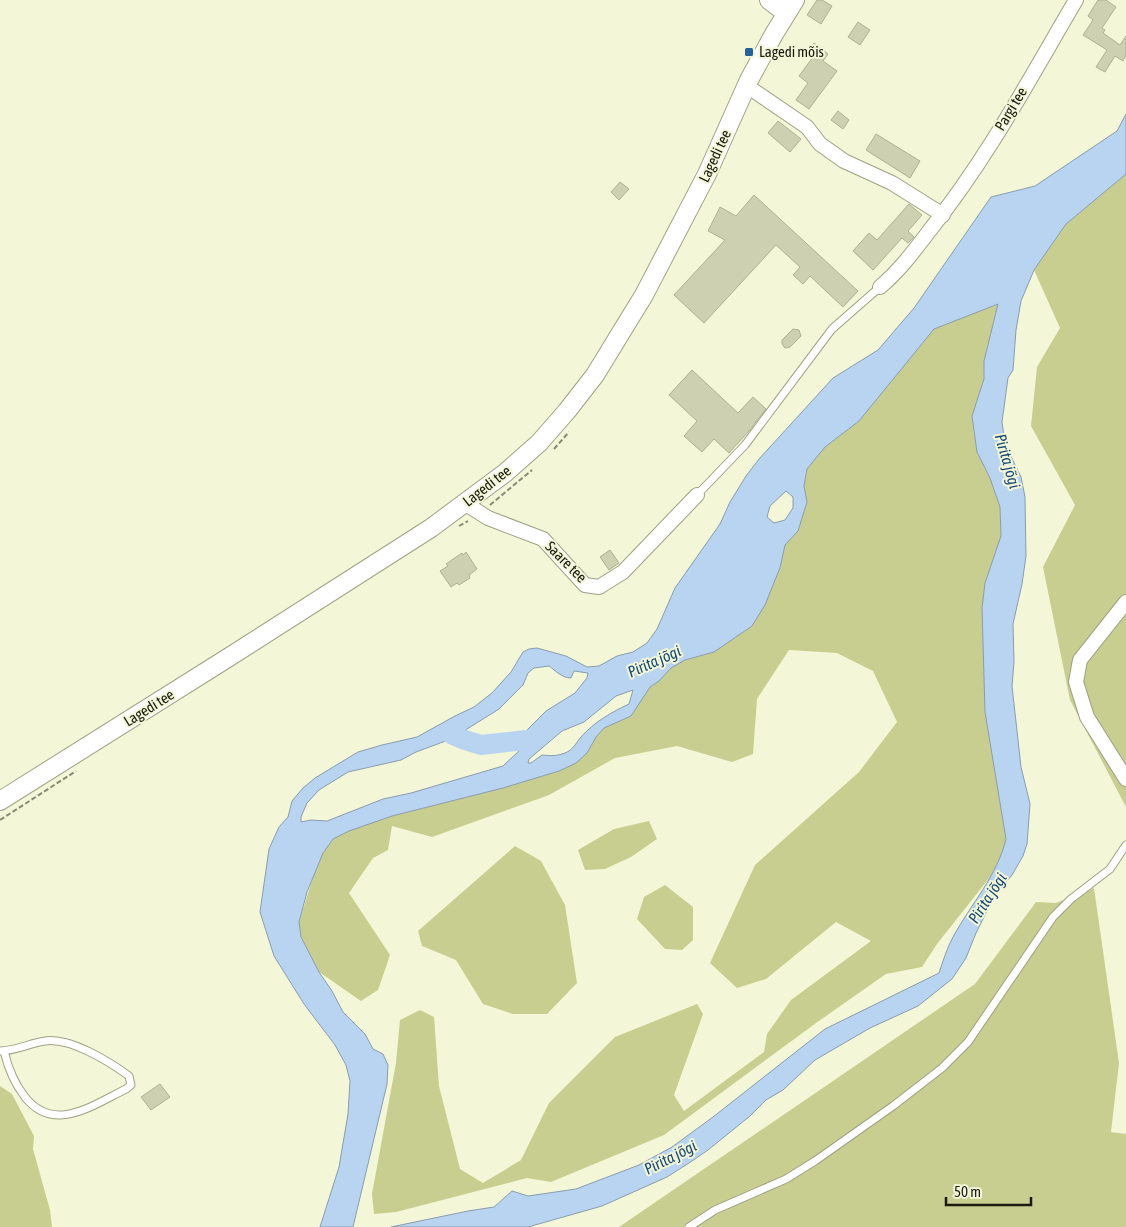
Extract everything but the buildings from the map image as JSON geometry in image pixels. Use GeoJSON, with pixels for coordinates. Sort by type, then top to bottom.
{"type":"FeatureCollection","features":[{"type":"Feature","properties":{"kind":"street"},"geometry":{"type":"LineString","coordinates":[[769,0],[791,6]]}},
{"type":"Feature","properties":{"kind":"street","name":"Pargi tee"},"geometry":{"type":"LineString","coordinates":[[880,287],[897,272],[943,215],[980,161],[1076,0]]}},
{"type":"Feature","properties":{"kind":"street","name":"Lagedi tee"},"geometry":{"type":"LineString","coordinates":[[0,801],[235,654],[431,528],[473,509],[505,473],[539,443],[595,375],[644,295],[707,174],[746,86],[791,6]]}},
{"type":"Feature","properties":{"kind":"street"},"geometry":{"type":"LineString","coordinates":[[746,86],[807,127],[820,144],[844,161],[892,183],[943,215]]}},
{"type":"Feature","properties":{"kind":"street","name":"Saare tee"},"geometry":{"type":"LineString","coordinates":[[473,509],[543,539],[585,585],[598,587],[623,572],[697,495]]}},
{"type":"Feature","properties":{"kind":"street"},"geometry":{"type":"LineString","coordinates":[[1126,602],[1080,660],[1076,682],[1087,717],[1126,779]]}},
{"type":"Feature","properties":{"kind":"lane"},"geometry":{"type":"LineString","coordinates":[[697,495],[745,445],[832,329],[880,287]]}},
{"type":"Feature","properties":{"kind":"lane"},"geometry":{"type":"LineString","coordinates":[[689,1227],[716,1210],[786,1178],[815,1161],[893,1106],[942,1068],[968,1042],[1042,930],[1072,899],[1110,869],[1126,846]]}},
{"type":"Feature","properties":{"kind":"lane"},"geometry":{"type":"LineString","coordinates":[[57,1040],[87,1051],[112,1064],[129,1076],[131,1085],[81,1110],[55,1116],[49,1115],[42,1113],[32,1106],[21,1092],[2,1051],[43,1041],[57,1040]]}},
{"type":"Feature","properties":{"kind":"path"},"geometry":{"type":"LineString","coordinates":[[553,450],[571,429]]}},
{"type":"Feature","properties":{"kind":"path"},"geometry":{"type":"LineString","coordinates":[[456,528],[473,509],[514,487],[534,468]]}},
{"type":"Feature","properties":{"kind":"path"},"geometry":{"type":"LineString","coordinates":[[0,820],[83,767]]}},
{"type":"Feature","properties":{"kind":"green space"},"geometry":{"type":"Polygon","coordinates":[[[1126,174],[1126,807],[1070,700],[1043,567],[1075,505],[1031,426],[1037,367],[1060,328],[1034,270],[1066,224],[1126,174]]]}},
{"type":"Feature","properties":{"kind":"green space"},"geometry":{"type":"Polygon","coordinates":[[[998,304],[984,361],[984,379],[972,416],[977,452],[990,478],[1000,507],[1001,536],[985,583],[985,712],[1006,839],[1002,857],[994,872],[937,944],[922,967],[886,974],[664,1135],[551,1182],[527,1178],[396,1212],[374,1214],[372,1194],[396,1063],[400,1020],[420,1010],[434,1017],[439,1086],[460,1169],[483,1183],[521,1160],[549,1103],[615,1037],[697,1004],[703,1014],[674,1095],[684,1111],[764,1052],[767,1034],[791,1000],[871,941],[836,922],[766,979],[737,988],[710,963],[755,865],[859,772],[897,722],[873,671],[837,653],[789,650],[757,699],[753,754],[732,762],[677,746],[615,758],[549,795],[432,837],[392,826],[388,850],[373,858],[349,893],[390,955],[378,990],[361,1001],[319,972],[301,937],[299,922],[315,871],[323,853],[333,839],[349,831],[392,816],[503,788],[559,771],[576,763],[587,753],[596,737],[604,728],[631,716],[650,687],[659,681],[671,668],[685,660],[714,652],[752,626],[780,568],[785,544],[798,531],[807,502],[804,486],[807,469],[825,447],[859,421],[934,329],[998,304]]]}},
{"type":"Feature","properties":{"kind":"green space"},"geometry":{"type":"Polygon","coordinates":[[[649,821],[657,839],[631,857],[605,869],[585,870],[578,850],[614,829],[649,821]]]}},
{"type":"Feature","properties":{"kind":"green space"},"geometry":{"type":"Polygon","coordinates":[[[515,846],[541,861],[565,905],[577,983],[547,1014],[513,1014],[483,1004],[456,960],[422,946],[418,931],[515,846]]]}},
{"type":"Feature","properties":{"kind":"green space"},"geometry":{"type":"Polygon","coordinates":[[[665,885],[693,907],[693,940],[682,950],[665,949],[637,919],[644,897],[665,885]]]}},
{"type":"Feature","properties":{"kind":"green space"},"geometry":{"type":"Polygon","coordinates":[[[1094,888],[1119,1063],[1111,1132],[1126,1134],[1126,1227],[619,1227],[975,984],[1036,902],[1056,903],[1094,888]]]}},
{"type":"Feature","properties":{"kind":"green space"},"geometry":{"type":"Polygon","coordinates":[[[0,1086],[12,1094],[34,1136],[33,1149],[50,1210],[52,1227],[0,1227],[0,1086]]]}},
{"type":"Feature","properties":{"kind":"water"},"geometry":{"type":"Polygon","coordinates":[[[1126,114],[1126,174],[1066,224],[1034,270],[1021,301],[1016,330],[1013,370],[1008,378],[1002,422],[1005,444],[1021,477],[1025,497],[1026,556],[1013,624],[1014,662],[1012,686],[1021,767],[1030,804],[1027,844],[1023,856],[1012,875],[997,893],[989,907],[966,958],[952,979],[918,1006],[870,1028],[815,1060],[783,1090],[766,1100],[750,1116],[692,1161],[667,1177],[602,1206],[528,1227],[391,1227],[494,1207],[512,1191],[528,1196],[576,1189],[639,1165],[672,1147],[825,1029],[939,973],[951,941],[990,878],[1006,839],[985,712],[982,608],[985,583],[1001,536],[1000,507],[990,478],[977,452],[972,416],[984,379],[984,361],[998,304],[934,329],[859,421],[825,447],[807,469],[804,486],[807,502],[798,531],[785,545],[780,568],[765,605],[752,626],[714,652],[685,660],[671,668],[659,681],[650,687],[631,716],[604,728],[596,737],[587,753],[576,763],[559,771],[503,788],[392,816],[349,831],[333,839],[323,853],[307,892],[299,922],[301,937],[343,1012],[365,1034],[373,1049],[383,1054],[388,1065],[387,1084],[353,1227],[320,1227],[339,1167],[348,1114],[350,1081],[346,1065],[335,1045],[304,1004],[274,956],[260,912],[269,849],[279,827],[288,817],[292,801],[315,778],[358,752],[417,737],[474,707],[492,693],[511,672],[523,652],[529,649],[537,648],[566,656],[587,667],[599,666],[617,656],[633,652],[647,643],[657,629],[675,588],[720,524],[730,502],[759,459],[833,378],[878,350],[914,308],[991,197],[1035,186],[1117,131],[1126,114]],[[786,491],[770,506],[767,517],[774,523],[785,520],[793,508],[793,497],[786,491]],[[549,666],[534,668],[528,673],[523,685],[499,709],[451,739],[416,752],[401,760],[348,772],[319,790],[307,803],[301,817],[301,822],[311,820],[327,821],[383,799],[411,793],[503,766],[521,749],[524,733],[546,711],[575,693],[587,678],[588,673],[574,671],[571,678],[568,678],[562,676],[549,666]],[[633,690],[616,696],[584,722],[562,731],[529,759],[528,763],[542,755],[557,755],[570,750],[597,722],[629,704],[633,690]]]}},
{"type":"Feature","properties":{"kind":"waterway","name":"Pirita jõgi"},"geometry":{"type":"LineString","coordinates":[[451,734],[481,745],[535,739]]}},
{"type":"Feature","properties":{"kind":"place","name":"Lagedi mõis"},"geometry":{"type":"Point","coordinates":[749,52]}}]}
